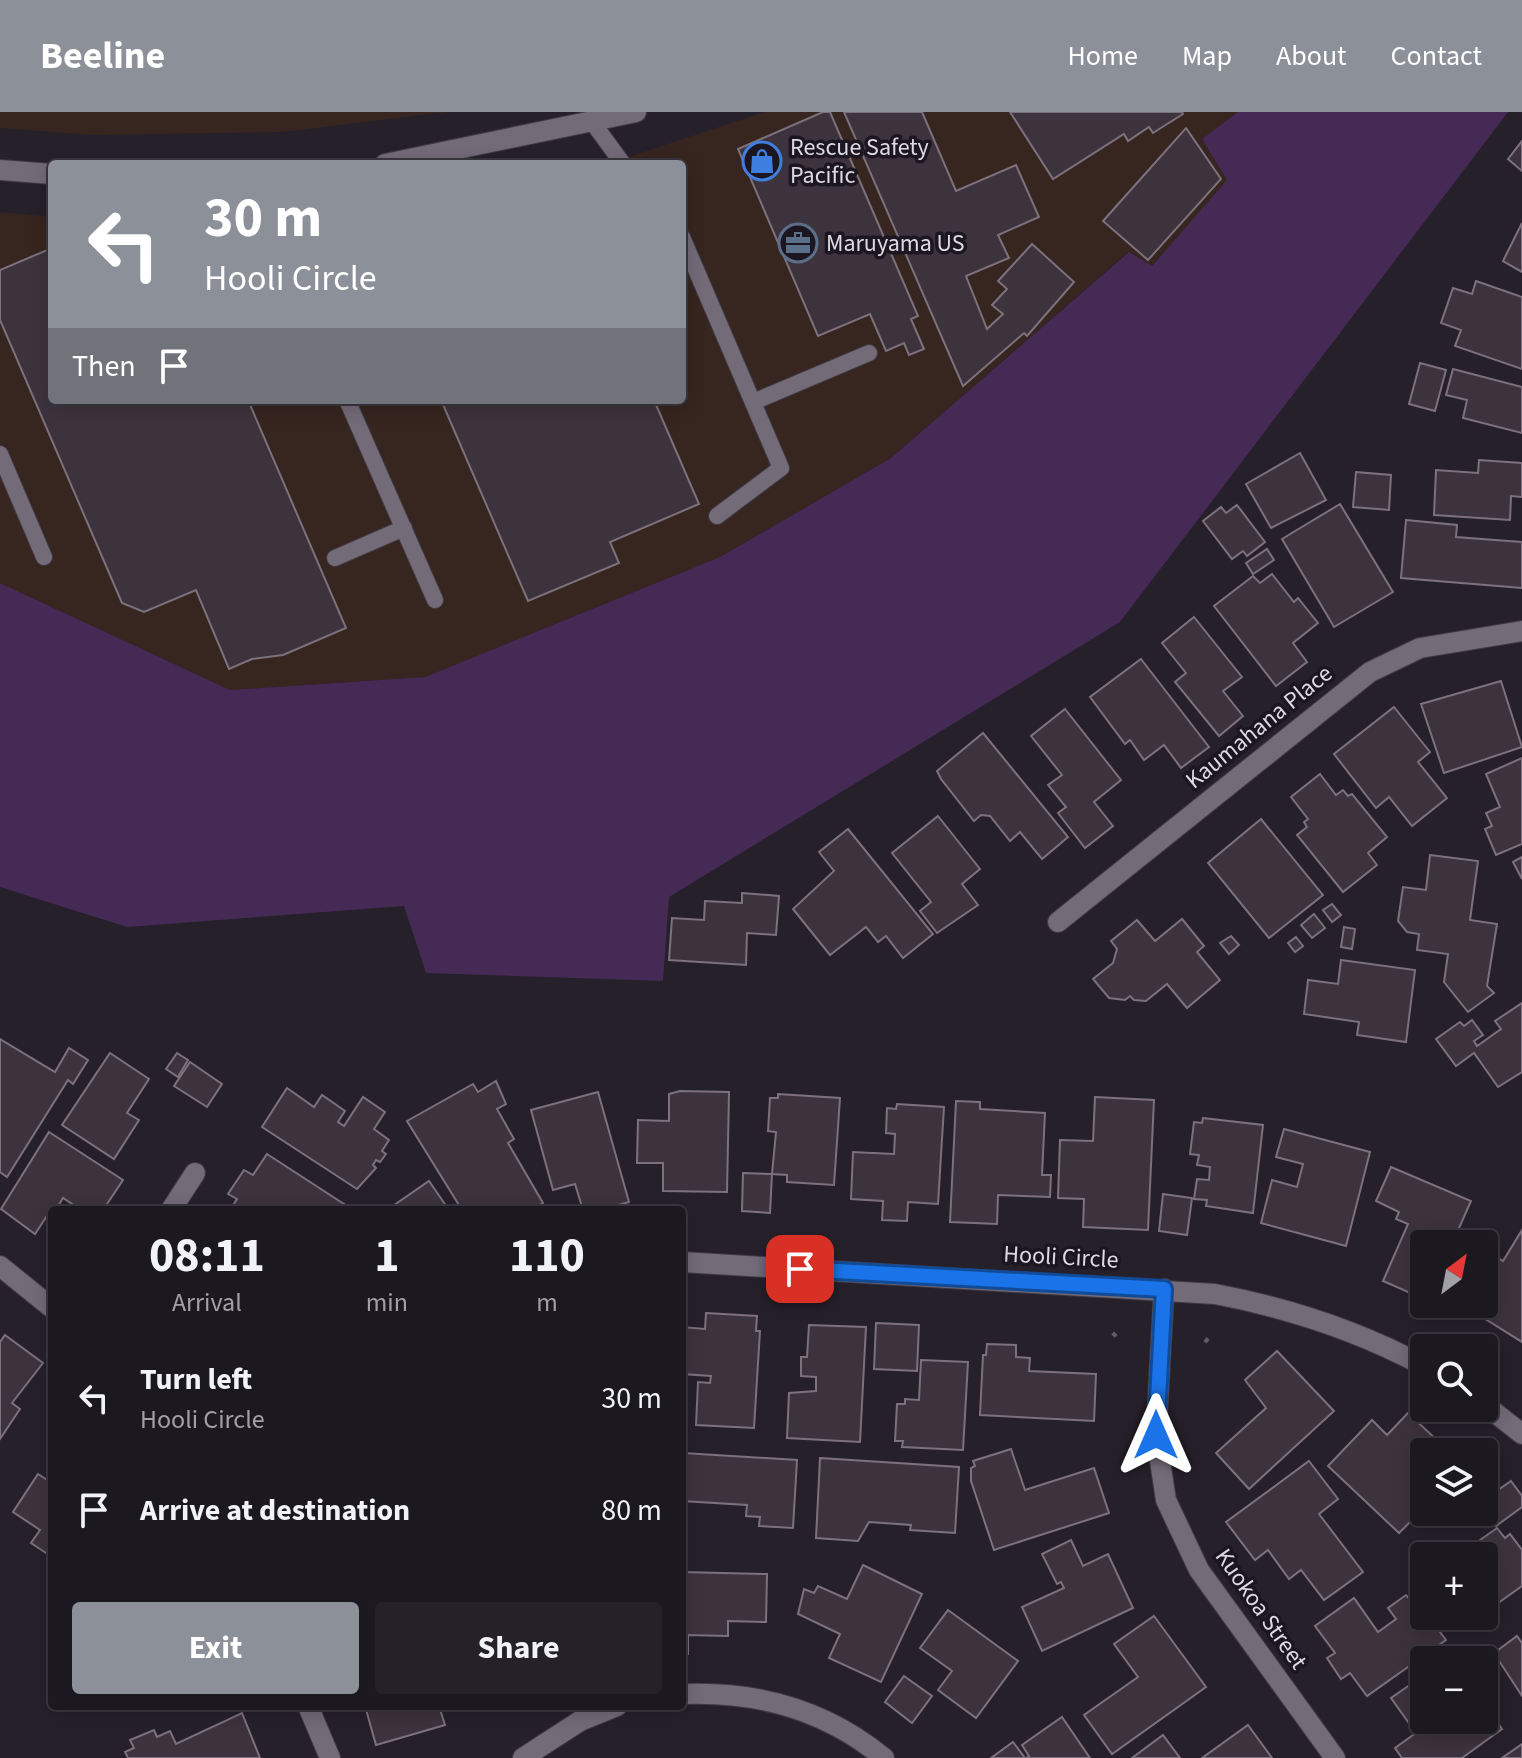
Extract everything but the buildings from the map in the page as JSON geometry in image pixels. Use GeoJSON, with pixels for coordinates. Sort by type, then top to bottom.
{"type":"FeatureCollection","features":[{"type":"Feature","properties":{"kind":"street"},"geometry":{"type":"LineString","coordinates":[[405,160],[636,112]]}},
{"type":"Feature","properties":{"kind":"street"},"geometry":{"type":"LineString","coordinates":[[0,170],[48,174]]}},
{"type":"Feature","properties":{"kind":"street","name":"Kaumahana Place"},"geometry":{"type":"LineString","coordinates":[[1058,922],[1370,672],[1420,648],[1522,631]]}},
{"type":"Feature","properties":{"kind":"street"},"geometry":{"type":"LineString","coordinates":[[174,1206],[195,1173]]}},
{"type":"Feature","properties":{"kind":"street","name":"Hooli Circle"},"geometry":{"type":"LineString","coordinates":[[686,1262],[1215,1294],[1297,1312],[1349,1329],[1410,1359]]}},
{"type":"Feature","properties":{"kind":"street"},"geometry":{"type":"LineString","coordinates":[[0,1266],[48,1305]]}},
{"type":"Feature","properties":{"kind":"street","name":"Kuokoa Street"},"geometry":{"type":"LineString","coordinates":[[1164,1289],[1156,1435],[1166,1500],[1199,1570],[1335,1758]]}},
{"type":"Feature","properties":{"kind":"street"},"geometry":{"type":"LineString","coordinates":[[1498,1415],[1522,1434]]}},
{"type":"Feature","properties":{"kind":"street"},"geometry":{"type":"LineString","coordinates":[[686,1694],[740,1695],[788,1706],[839,1727],[884,1758]]}},
{"type":"Feature","properties":{"kind":"street"},"geometry":{"type":"LineString","coordinates":[[310,1710],[330,1758]]}},
{"type":"Feature","properties":{"kind":"street"},"geometry":{"type":"LineString","coordinates":[[523,1758],[580,1721],[607,1710]]}},
{"type":"Feature","properties":{"kind":"lane"},"geometry":{"type":"LineString","coordinates":[[593,123],[620,160]]}},
{"type":"Feature","properties":{"kind":"lane"},"geometry":{"type":"LineString","coordinates":[[686,246],[781,468],[717,516]]}},
{"type":"Feature","properties":{"kind":"lane"},"geometry":{"type":"LineString","coordinates":[[753,402],[869,353]]}},
{"type":"Feature","properties":{"kind":"lane"},"geometry":{"type":"LineString","coordinates":[[349,404],[435,600]]}},
{"type":"Feature","properties":{"kind":"lane"},"geometry":{"type":"LineString","coordinates":[[0,454],[44,557]]}},
{"type":"Feature","properties":{"kind":"lane"},"geometry":{"type":"LineString","coordinates":[[335,558],[404,528]]}},
{"type":"Feature","properties":{"kind":"shaded area"},"geometry":{"type":"Polygon","coordinates":[[[0,112],[448,112],[283,132],[92,135],[0,128],[0,112]]]}},
{"type":"Feature","properties":{"kind":"shaded area"},"geometry":{"type":"Polygon","coordinates":[[[765,112],[1238,112],[1202,139],[1228,180],[1151,267],[1128,252],[891,458],[720,557],[425,677],[230,690],[0,583],[0,212],[48,217],[48,404],[686,404],[686,160],[619,160],[765,112]]]}},
{"type":"Feature","properties":{"kind":"shaded area"},"geometry":{"type":"Polygon","coordinates":[[[1238,112],[1508,112],[1120,622],[669,897],[663,981],[426,973],[404,906],[127,927],[0,887],[0,583],[230,690],[425,677],[720,557],[891,458],[1129,252],[1152,266],[1227,180],[1202,139],[1238,112]]]}},
{"type":"Feature","properties":{"kind":"place","name":"Rescue Safety Pacific"},"geometry":{"type":"Point","coordinates":[762,161]}},
{"type":"Feature","properties":{"kind":"place","name":"Maruyama US"},"geometry":{"type":"Point","coordinates":[798,243]}},
{"type":"Feature","properties":{"kind":"route"},"geometry":{"type":"LineString","coordinates":[[800,1269],[1164,1289],[1156,1435]]}}]}
